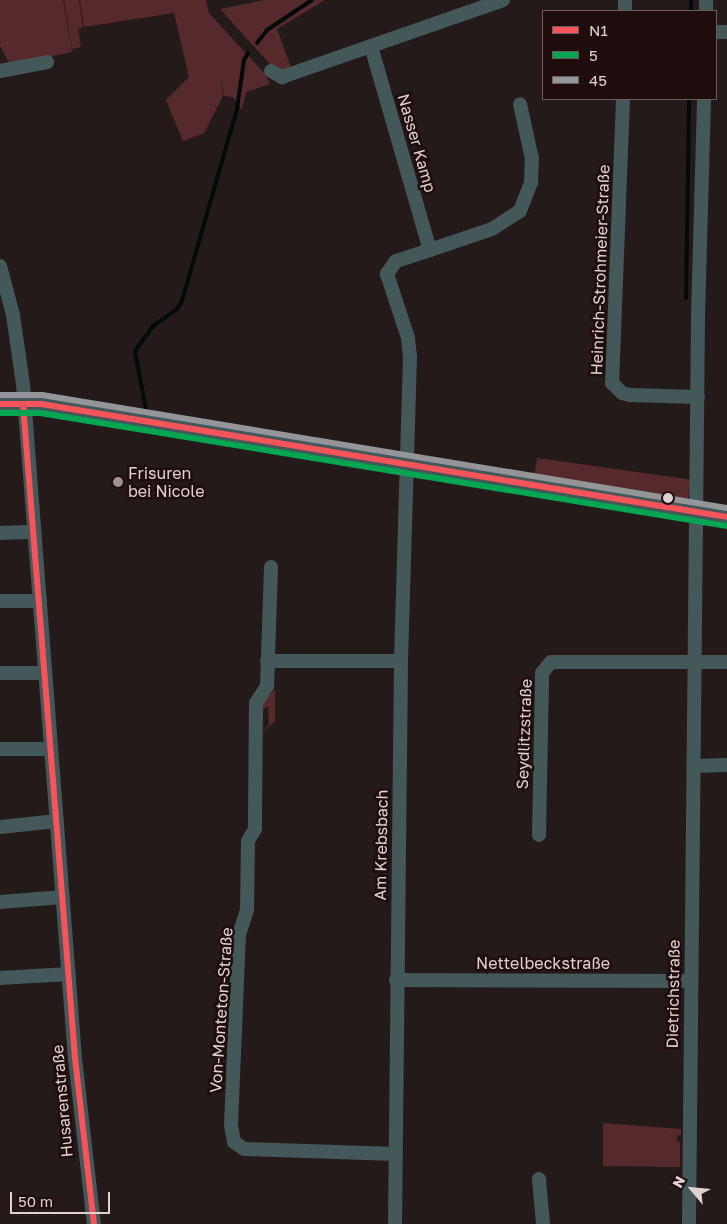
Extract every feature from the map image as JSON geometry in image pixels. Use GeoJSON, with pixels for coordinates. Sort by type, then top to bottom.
{"type":"FeatureCollection","features":[{"type":"Feature","properties":{"kind":"street"},"geometry":{"type":"LineString","coordinates":[[271,70],[282,77],[503,0]]}},
{"type":"Feature","properties":{"kind":"street","name":"Nasser Kamp"},"geometry":{"type":"LineString","coordinates":[[371,46],[430,250]]}},
{"type":"Feature","properties":{"kind":"street"},"geometry":{"type":"LineString","coordinates":[[0,71],[47,62]]}},
{"type":"Feature","properties":{"kind":"street","name":"Heinrich-Strohmeier-Straße"},"geometry":{"type":"LineString","coordinates":[[623,100],[612,383],[622,393],[630,395],[698,397]]}},
{"type":"Feature","properties":{"kind":"street","name":"Dietrichstraße"},"geometry":{"type":"LineString","coordinates":[[689,1224],[695,662],[699,512],[698,397],[704,100]]}},
{"type":"Feature","properties":{"kind":"street"},"geometry":{"type":"LineString","coordinates":[[406,466],[408,338],[387,274],[396,261],[492,229],[520,211],[531,183],[532,159],[520,104]]}},
{"type":"Feature","properties":{"kind":"street","name":"Husarenstraße"},"geometry":{"type":"LineString","coordinates":[[0,266],[18,344],[84,1155],[94,1224]]}},
{"type":"Feature","properties":{"kind":"street"},"geometry":{"type":"LineString","coordinates":[[0,404],[23,404],[727,517]]}},
{"type":"Feature","properties":{"kind":"street","name":"Am Krebsbach"},"geometry":{"type":"LineString","coordinates":[[395,1224],[396,980],[406,466]]}},
{"type":"Feature","properties":{"kind":"street"},"geometry":{"type":"LineString","coordinates":[[0,533],[34,532]]}},
{"type":"Feature","properties":{"kind":"street","name":"Von-Monteton-Straße"},"geometry":{"type":"LineString","coordinates":[[271,567],[267,686],[256,703],[254,829],[248,842],[247,910],[239,934],[231,1125],[234,1142],[244,1149],[396,1154]]}},
{"type":"Feature","properties":{"kind":"street"},"geometry":{"type":"LineString","coordinates":[[0,601],[40,601]]}},
{"type":"Feature","properties":{"kind":"street"},"geometry":{"type":"LineString","coordinates":[[267,661],[401,660]]}},
{"type":"Feature","properties":{"kind":"street","name":"Seydlitzstraße"},"geometry":{"type":"LineString","coordinates":[[539,835],[542,673],[551,662],[695,662]]}},
{"type":"Feature","properties":{"kind":"street"},"geometry":{"type":"LineString","coordinates":[[695,662],[727,662]]}},
{"type":"Feature","properties":{"kind":"street"},"geometry":{"type":"LineString","coordinates":[[0,673],[45,673]]}},
{"type":"Feature","properties":{"kind":"street"},"geometry":{"type":"LineString","coordinates":[[0,749],[50,749]]}},
{"type":"Feature","properties":{"kind":"street"},"geometry":{"type":"LineString","coordinates":[[695,766],[727,765]]}},
{"type":"Feature","properties":{"kind":"street"},"geometry":{"type":"LineString","coordinates":[[0,827],[57,821]]}},
{"type":"Feature","properties":{"kind":"street"},"geometry":{"type":"LineString","coordinates":[[0,902],[63,898]]}},
{"type":"Feature","properties":{"kind":"street"},"geometry":{"type":"LineString","coordinates":[[0,978],[69,974]]}},
{"type":"Feature","properties":{"kind":"street","name":"Nettelbeckstraße"},"geometry":{"type":"LineString","coordinates":[[396,980],[691,981]]}},
{"type":"Feature","properties":{"kind":"street"},"geometry":{"type":"LineString","coordinates":[[539,1179],[543,1224]]}},
{"type":"Feature","properties":{"kind":"shaded area"},"geometry":{"type":"Polygon","coordinates":[[[0,0],[63,0],[72,52],[10,65],[0,46],[0,0]]]}},
{"type":"Feature","properties":{"kind":"shaded area"},"geometry":{"type":"Polygon","coordinates":[[[64,0],[79,0],[83,27],[78,29],[81,47],[72,49],[64,0]]]}},
{"type":"Feature","properties":{"kind":"shaded area"},"geometry":{"type":"Polygon","coordinates":[[[80,0],[206,0],[209,13],[265,74],[270,84],[246,92],[242,110],[233,97],[224,96],[220,74],[223,96],[204,133],[183,141],[166,100],[189,77],[174,13],[84,27],[80,0]]]}},
{"type":"Feature","properties":{"kind":"shaded area"},"geometry":{"type":"Polygon","coordinates":[[[264,0],[325,0],[277,29],[291,67],[277,72],[220,9],[264,0]]]}},
{"type":"Feature","properties":{"kind":"shaded area"},"geometry":{"type":"Polygon","coordinates":[[[537,458],[690,480],[688,499],[534,478],[537,458]]]}},
{"type":"Feature","properties":{"kind":"shaded area"},"geometry":{"type":"Polygon","coordinates":[[[275,689],[275,721],[263,732],[269,724],[268,706],[261,712],[264,701],[275,689]]]}},
{"type":"Feature","properties":{"kind":"shaded area"},"geometry":{"type":"Polygon","coordinates":[[[603,1123],[681,1129],[681,1135],[677,1136],[677,1141],[680,1142],[680,1167],[603,1166],[603,1123]]]}},
{"type":"Feature","properties":{"kind":"waterway"},"geometry":{"type":"LineString","coordinates":[[257,43],[267,30],[312,0]]}},
{"type":"Feature","properties":{"kind":"waterway"},"geometry":{"type":"LineString","coordinates":[[691,0],[691,10]]}},
{"type":"Feature","properties":{"kind":"waterway"},"geometry":{"type":"LineString","coordinates":[[146,410],[135,351],[153,326],[177,309],[182,301],[237,109],[244,60],[248,53]]}},
{"type":"Feature","properties":{"kind":"waterway"},"geometry":{"type":"LineString","coordinates":[[686,298],[689,100]]}},
{"type":"Feature","properties":{"kind":"transit line","name":"45"},"geometry":{"type":"LineString","coordinates":[[0,395],[42,395],[727,508]]}},
{"type":"Feature","properties":{"kind":"transit line","name":"N1"},"geometry":{"type":"LineString","coordinates":[[0,404],[41,404],[727,517]]}},
{"type":"Feature","properties":{"kind":"transit line","name":"N1"},"geometry":{"type":"LineString","coordinates":[[23,404],[75,1058],[94,1224]]}},
{"type":"Feature","properties":{"kind":"transit line","name":"5"},"geometry":{"type":"LineString","coordinates":[[0,413],[40,413],[726,526]]}},
{"type":"Feature","properties":{"kind":"place","name":"Frisuren bei Nicole"},"geometry":{"type":"Point","coordinates":[118,482]}}]}
